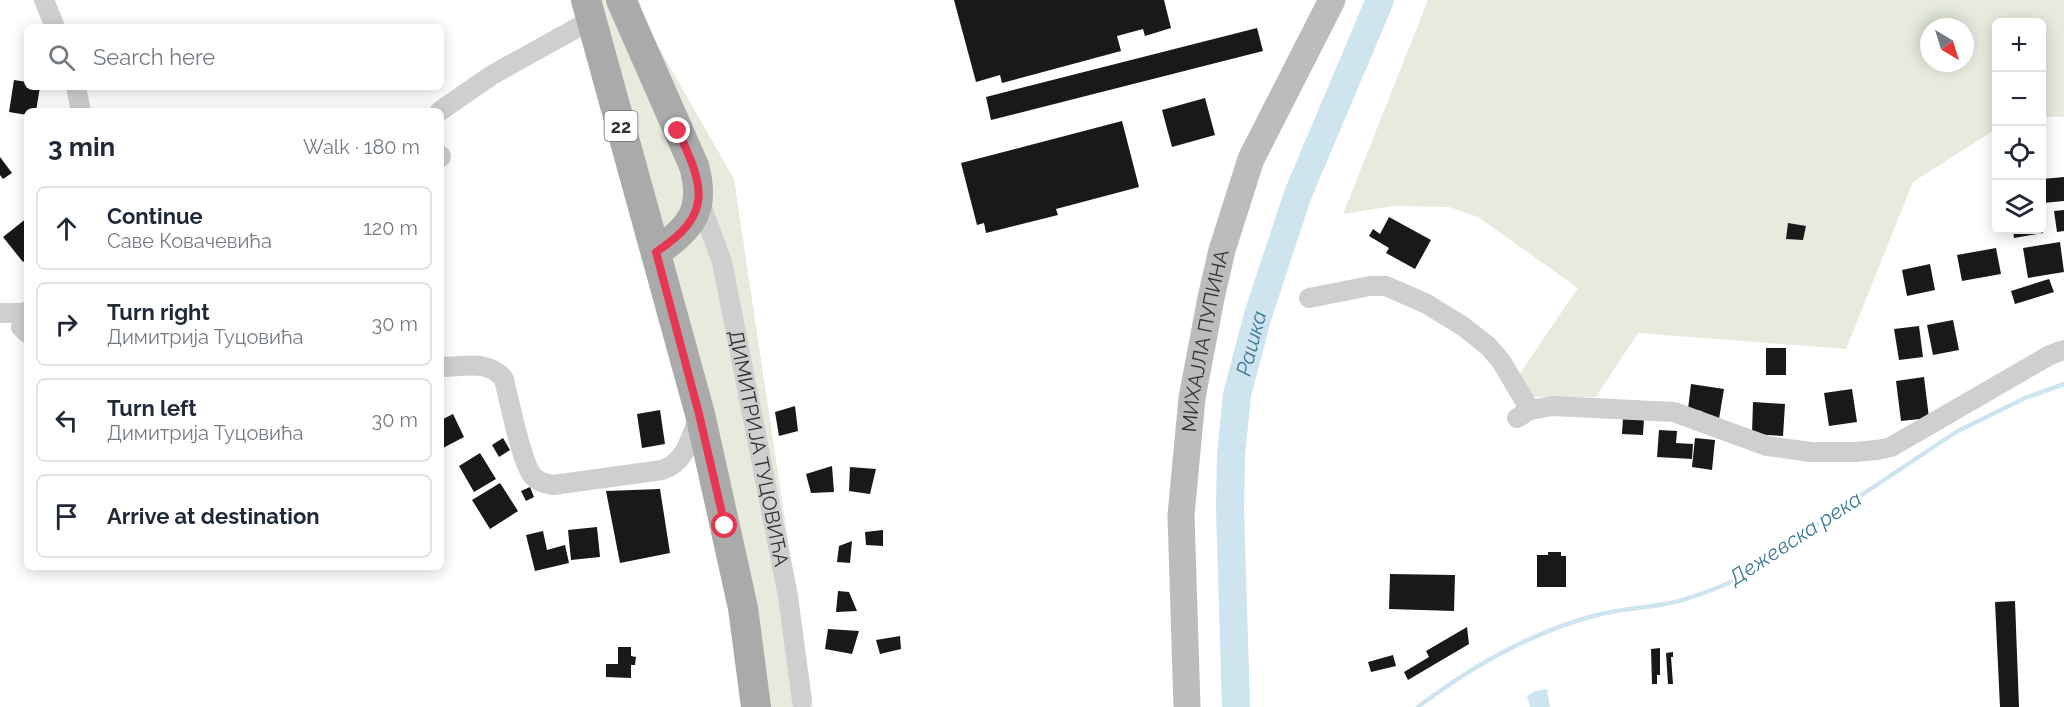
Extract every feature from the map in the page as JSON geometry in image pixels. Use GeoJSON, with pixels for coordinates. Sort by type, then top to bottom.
{"type":"FeatureCollection","features":[{"type":"Feature","properties":{"kind":"main road","name":"ДИМИТРИЈА ТУЦОВИЋА"},"geometry":{"type":"LineString","coordinates":[[621,0],[694,166],[699,200]]}},
{"type":"Feature","properties":{"kind":"main road","name":"22"},"geometry":{"type":"LineString","coordinates":[[589,10],[699,414],[746,631],[756,707]]}},
{"type":"Feature","properties":{"kind":"main road"},"geometry":{"type":"LineString","coordinates":[[656,252],[685,230],[697,210],[699,200]]}},
{"type":"Feature","properties":{"kind":"main road"},"geometry":{"type":"LineString","coordinates":[[746,631],[772,707]]}},
{"type":"Feature","properties":{"kind":"street"},"geometry":{"type":"LineString","coordinates":[[44,0],[54,24]]}},
{"type":"Feature","properties":{"kind":"street","name":"МИХАЈЛА ПУПИНА"},"geometry":{"type":"LineString","coordinates":[[1187,707],[1181,515],[1192,398],[1211,298],[1222,250],[1251,159],[1332,0]]}},
{"type":"Feature","properties":{"kind":"street"},"geometry":{"type":"LineString","coordinates":[[444,108],[589,10]]}},
{"type":"Feature","properties":{"kind":"street"},"geometry":{"type":"LineString","coordinates":[[77,90],[80,108]]}},
{"type":"Feature","properties":{"kind":"street","name":"ДИМИТРИЈА ТУЦОВИЋА"},"geometry":{"type":"LineString","coordinates":[[699,200],[722,262],[788,596],[802,701]]}},
{"type":"Feature","properties":{"kind":"street"},"geometry":{"type":"LineString","coordinates":[[1309,298],[1370,286],[1386,286],[1427,304],[1464,327],[1488,346],[1501,361],[1523,414],[1554,406],[1674,412],[1767,446],[1811,452],[1877,450],[1891,447],[2040,361],[2064,350]]}},
{"type":"Feature","properties":{"kind":"street"},"geometry":{"type":"LineString","coordinates":[[0,313],[24,318]]}},
{"type":"Feature","properties":{"kind":"street"},"geometry":{"type":"LineString","coordinates":[[444,367],[488,366],[497,371],[504,380],[531,474],[539,481],[553,485],[662,470],[673,466],[684,452],[699,414]]}},
{"type":"Feature","properties":{"kind":"shaded area"},"geometry":{"type":"Polygon","coordinates":[[[581,0],[639,0],[646,25],[734,179],[813,707],[749,707],[728,579],[581,0]]]}},
{"type":"Feature","properties":{"kind":"shaded area"},"geometry":{"type":"Polygon","coordinates":[[[1428,0],[2064,0],[2064,117],[2046,117],[2046,18],[1992,18],[1992,132],[1913,182],[1846,349],[1638,333],[1596,397],[1529,397],[1518,376],[1578,288],[1478,217],[1449,207],[1394,206],[1343,214],[1428,0]]]}},
{"type":"Feature","properties":{"kind":"water"},"geometry":{"type":"Polygon","coordinates":[[[1547,689],[1550,707],[1530,707],[1527,696],[1547,689]]]}},
{"type":"Feature","properties":{"kind":"building"},"geometry":{"type":"Polygon","coordinates":[[[954,0],[1164,0],[1171,28],[1145,36],[1143,29],[1117,36],[1121,51],[1002,83],[1000,75],[976,82],[954,0]]]}},
{"type":"Feature","properties":{"kind":"building"},"geometry":{"type":"Polygon","coordinates":[[[1257,28],[1263,51],[991,120],[986,97],[1257,28]]]}},
{"type":"Feature","properties":{"kind":"building"},"geometry":{"type":"Polygon","coordinates":[[[14,80],[24,82],[24,90],[40,90],[36,108],[24,108],[24,114],[9,112],[14,80]]]}},
{"type":"Feature","properties":{"kind":"building"},"geometry":{"type":"Polygon","coordinates":[[[1205,98],[1215,135],[1172,147],[1162,110],[1205,98]]]}},
{"type":"Feature","properties":{"kind":"building"},"geometry":{"type":"Polygon","coordinates":[[[1122,121],[1139,187],[1056,209],[1058,215],[986,233],[984,223],[977,225],[961,163],[1122,121]]]}},
{"type":"Feature","properties":{"kind":"building"},"geometry":{"type":"Polygon","coordinates":[[[0,157],[12,173],[3,179],[0,175],[0,157]]]}},
{"type":"Feature","properties":{"kind":"building"},"geometry":{"type":"Polygon","coordinates":[[[2064,177],[2064,201],[2046,203],[2046,179],[2064,177]]]}},
{"type":"Feature","properties":{"kind":"building"},"geometry":{"type":"Polygon","coordinates":[[[2064,210],[2064,231],[2057,232],[2054,211],[2064,210]]]}},
{"type":"Feature","properties":{"kind":"building"},"geometry":{"type":"Polygon","coordinates":[[[1389,217],[1431,240],[1415,269],[1386,253],[1389,248],[1369,236],[1373,229],[1380,234],[1389,217]]]}},
{"type":"Feature","properties":{"kind":"building"},"geometry":{"type":"Polygon","coordinates":[[[24,220],[24,261],[23,262],[3,237],[24,220]]]}},
{"type":"Feature","properties":{"kind":"building"},"geometry":{"type":"Polygon","coordinates":[[[1788,223],[1806,226],[1803,240],[1786,239],[1788,223]]]}},
{"type":"Feature","properties":{"kind":"building"},"geometry":{"type":"Polygon","coordinates":[[[2014,234],[2037,234],[2014,238],[2014,234]]]}},
{"type":"Feature","properties":{"kind":"building"},"geometry":{"type":"Polygon","coordinates":[[[2060,242],[2064,272],[2028,278],[2023,248],[2060,242]]]}},
{"type":"Feature","properties":{"kind":"building"},"geometry":{"type":"Polygon","coordinates":[[[1996,248],[2001,274],[1962,281],[1957,255],[1996,248]]]}},
{"type":"Feature","properties":{"kind":"building"},"geometry":{"type":"Polygon","coordinates":[[[1930,264],[1935,290],[1907,296],[1902,270],[1930,264]]]}},
{"type":"Feature","properties":{"kind":"building"},"geometry":{"type":"Polygon","coordinates":[[[2049,279],[2054,292],[2015,304],[2011,291],[2049,279]]]}},
{"type":"Feature","properties":{"kind":"building"},"geometry":{"type":"Polygon","coordinates":[[[1953,320],[1959,350],[1933,355],[1927,325],[1953,320]]]}},
{"type":"Feature","properties":{"kind":"building"},"geometry":{"type":"Polygon","coordinates":[[[1919,326],[1923,357],[1899,360],[1894,329],[1919,326]]]}},
{"type":"Feature","properties":{"kind":"building"},"geometry":{"type":"Polygon","coordinates":[[[1766,348],[1786,348],[1786,375],[1766,375],[1766,348]]]}},
{"type":"Feature","properties":{"kind":"building"},"geometry":{"type":"Polygon","coordinates":[[[1924,377],[1929,418],[1901,421],[1896,381],[1924,377]]]}},
{"type":"Feature","properties":{"kind":"building"},"geometry":{"type":"Polygon","coordinates":[[[1691,384],[1724,389],[1719,419],[1701,417],[1702,411],[1688,409],[1691,384]]]}},
{"type":"Feature","properties":{"kind":"building"},"geometry":{"type":"Polygon","coordinates":[[[1852,389],[1857,422],[1829,426],[1824,393],[1852,389]]]}},
{"type":"Feature","properties":{"kind":"building"},"geometry":{"type":"Polygon","coordinates":[[[1753,402],[1785,404],[1783,436],[1752,434],[1753,402]]]}},
{"type":"Feature","properties":{"kind":"building"},"geometry":{"type":"Polygon","coordinates":[[[795,406],[798,431],[779,436],[775,412],[795,406]]]}},
{"type":"Feature","properties":{"kind":"building"},"geometry":{"type":"Polygon","coordinates":[[[660,410],[665,444],[642,448],[637,414],[660,410]]]}},
{"type":"Feature","properties":{"kind":"building"},"geometry":{"type":"Polygon","coordinates":[[[453,414],[464,437],[444,447],[444,418],[453,414]]]}},
{"type":"Feature","properties":{"kind":"building"},"geometry":{"type":"Polygon","coordinates":[[[1623,418],[1644,418],[1643,435],[1622,434],[1623,418]]]}},
{"type":"Feature","properties":{"kind":"building"},"geometry":{"type":"Polygon","coordinates":[[[1659,430],[1677,431],[1676,443],[1693,444],[1692,459],[1657,457],[1659,430]]]}},
{"type":"Feature","properties":{"kind":"building"},"geometry":{"type":"Polygon","coordinates":[[[503,438],[510,450],[499,457],[492,445],[503,438]]]}},
{"type":"Feature","properties":{"kind":"building"},"geometry":{"type":"Polygon","coordinates":[[[1695,438],[1715,440],[1712,470],[1692,467],[1695,438]]]}},
{"type":"Feature","properties":{"kind":"building"},"geometry":{"type":"Polygon","coordinates":[[[480,453],[496,479],[474,492],[459,466],[480,453]]]}},
{"type":"Feature","properties":{"kind":"building"},"geometry":{"type":"Polygon","coordinates":[[[832,466],[834,492],[811,493],[806,474],[832,466]]]}},
{"type":"Feature","properties":{"kind":"building"},"geometry":{"type":"Polygon","coordinates":[[[850,467],[876,469],[870,494],[849,491],[850,467]]]}},
{"type":"Feature","properties":{"kind":"building"},"geometry":{"type":"Polygon","coordinates":[[[500,483],[518,511],[490,529],[472,500],[500,483]]]}},
{"type":"Feature","properties":{"kind":"building"},"geometry":{"type":"Polygon","coordinates":[[[530,487],[534,497],[526,501],[521,491],[530,487]]]}},
{"type":"Feature","properties":{"kind":"building"},"geometry":{"type":"Polygon","coordinates":[[[660,489],[670,553],[620,563],[606,491],[660,489]]]}},
{"type":"Feature","properties":{"kind":"building"},"geometry":{"type":"Polygon","coordinates":[[[597,527],[600,557],[571,560],[568,530],[597,527]]]}},
{"type":"Feature","properties":{"kind":"building"},"geometry":{"type":"Polygon","coordinates":[[[883,530],[883,546],[866,545],[865,532],[883,530]]]}},
{"type":"Feature","properties":{"kind":"building"},"geometry":{"type":"Polygon","coordinates":[[[543,531],[547,550],[565,545],[569,563],[535,571],[526,535],[543,531]]]}},
{"type":"Feature","properties":{"kind":"building"},"geometry":{"type":"Polygon","coordinates":[[[852,541],[850,563],[837,562],[839,546],[852,541]]]}},
{"type":"Feature","properties":{"kind":"building"},"geometry":{"type":"Polygon","coordinates":[[[1548,552],[1561,552],[1561,556],[1566,556],[1566,587],[1537,587],[1537,555],[1548,555],[1548,552]]]}},
{"type":"Feature","properties":{"kind":"building"},"geometry":{"type":"Polygon","coordinates":[[[1390,574],[1455,575],[1454,611],[1389,609],[1390,574]]]}},
{"type":"Feature","properties":{"kind":"building"},"geometry":{"type":"Polygon","coordinates":[[[838,591],[849,592],[857,611],[836,612],[838,591]]]}},
{"type":"Feature","properties":{"kind":"building"},"geometry":{"type":"Polygon","coordinates":[[[2015,601],[2019,707],[2000,707],[1995,602],[2015,601]]]}},
{"type":"Feature","properties":{"kind":"building"},"geometry":{"type":"Polygon","coordinates":[[[1467,627],[1469,644],[1408,680],[1404,672],[1429,657],[1426,651],[1467,627]]]}},
{"type":"Feature","properties":{"kind":"building"},"geometry":{"type":"Polygon","coordinates":[[[828,629],[859,631],[852,654],[825,649],[828,629]]]}},
{"type":"Feature","properties":{"kind":"building"},"geometry":{"type":"Polygon","coordinates":[[[900,636],[901,649],[880,654],[876,640],[900,636]]]}},
{"type":"Feature","properties":{"kind":"building"},"geometry":{"type":"Polygon","coordinates":[[[618,647],[631,647],[631,656],[636,657],[635,665],[631,665],[631,678],[606,677],[606,664],[618,664],[618,647]]]}},
{"type":"Feature","properties":{"kind":"building"},"geometry":{"type":"Polygon","coordinates":[[[1660,648],[1660,675],[1657,675],[1657,684],[1652,684],[1651,649],[1660,648]]]}},
{"type":"Feature","properties":{"kind":"building"},"geometry":{"type":"Polygon","coordinates":[[[1673,652],[1673,657],[1671,657],[1673,684],[1668,684],[1666,653],[1673,652]]]}},
{"type":"Feature","properties":{"kind":"building"},"geometry":{"type":"Polygon","coordinates":[[[1393,655],[1396,666],[1371,672],[1368,662],[1393,655]]]}},
{"type":"Feature","properties":{"kind":"waterway","name":"Рашка"},"geometry":{"type":"LineString","coordinates":[[1236,707],[1230,509],[1231,455],[1237,395],[1258,315],[1298,194],[1380,0]]}},
{"type":"Feature","properties":{"kind":"waterway","name":"Дежевска река"},"geometry":{"type":"LineString","coordinates":[[1418,707],[1481,664],[1549,631],[1605,613],[1682,600],[1731,582],[1956,432],[2025,398],[2064,384]]}},
{"type":"Feature","properties":{"kind":"route"},"geometry":{"type":"LineString","coordinates":[[678,131],[694,166],[699,200],[692,221],[685,230],[656,252],[699,414],[725,526]]}}]}
